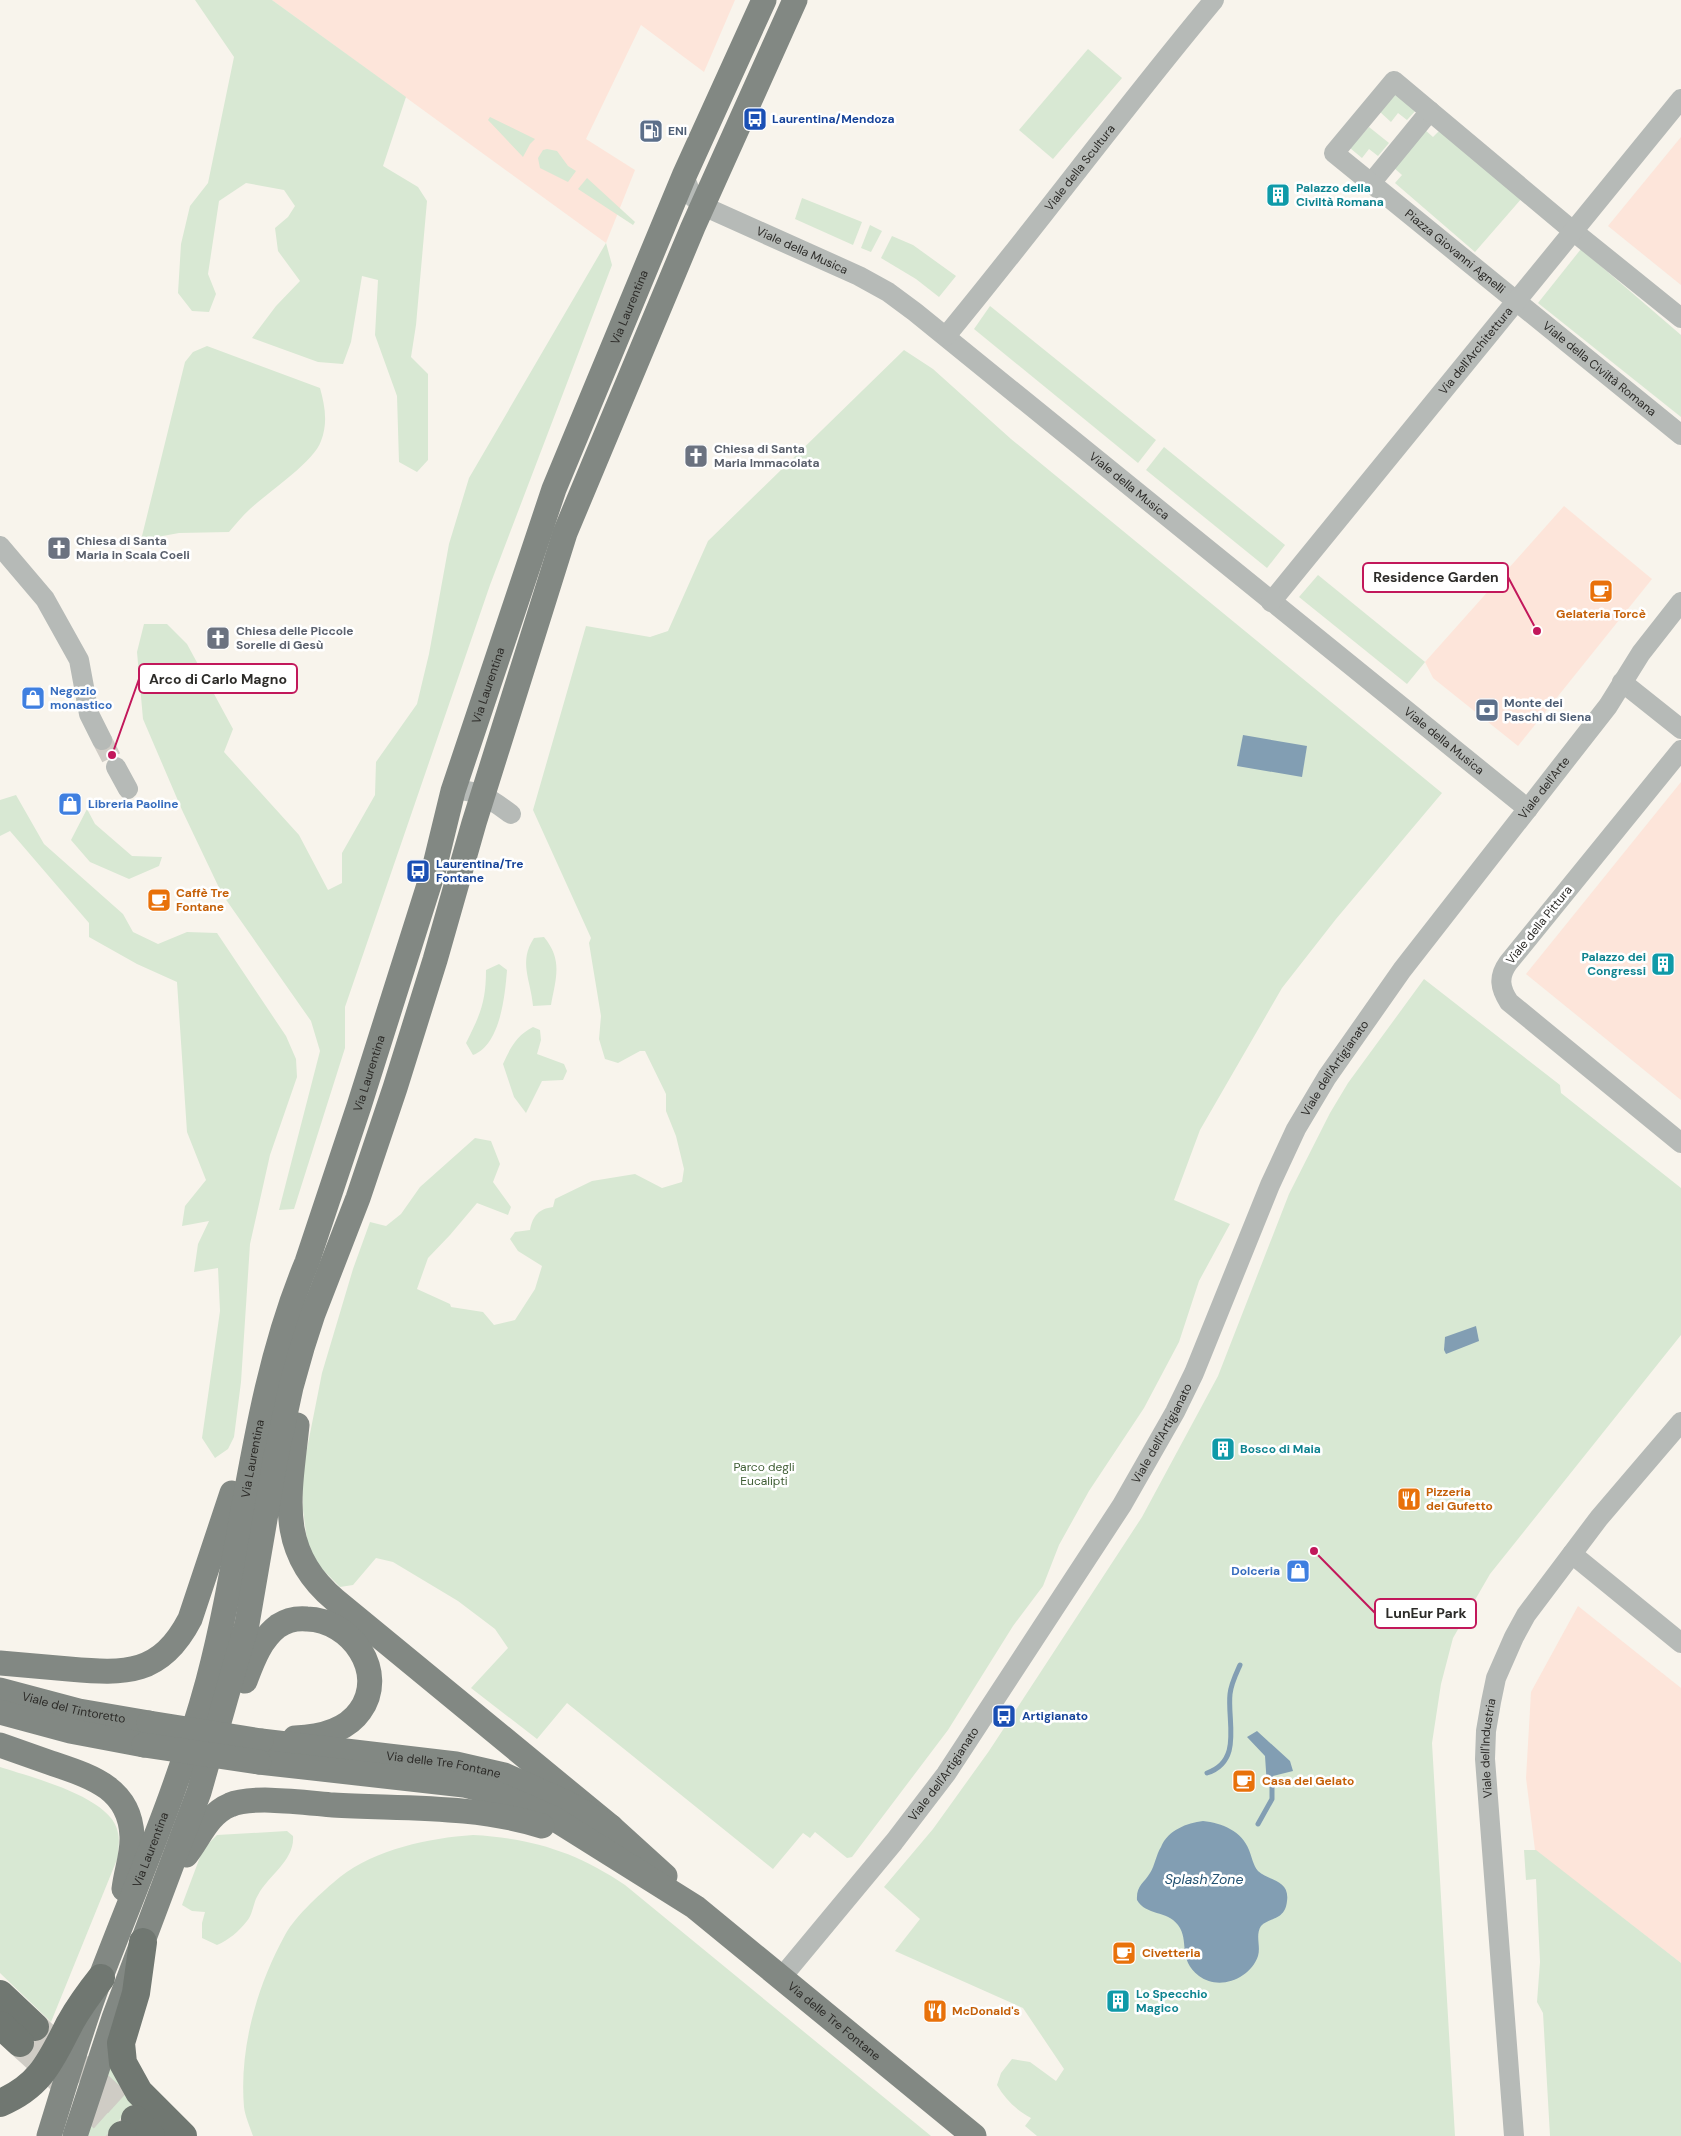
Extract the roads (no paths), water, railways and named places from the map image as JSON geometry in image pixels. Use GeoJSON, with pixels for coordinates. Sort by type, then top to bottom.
{"type":"FeatureCollection","features":[{"type":"Feature","properties":{"kind":"highway"},"geometry":{"type":"LineString","coordinates":[[143,1942],[136,1992],[121,2043],[123,2063],[139,2092],[183,2136]]}},
{"type":"Feature","properties":{"kind":"highway"},"geometry":{"type":"LineString","coordinates":[[0,2103],[24,2090],[41,2075],[54,2057],[79,2007],[100,1978]]}},
{"type":"Feature","properties":{"kind":"highway"},"geometry":{"type":"LineString","coordinates":[[0,1994],[27,2035],[0,2025]]}},
{"type":"Feature","properties":{"kind":"main road","name":"Via Laurentina"},"geometry":{"type":"LineString","coordinates":[[49,2136],[100,1978],[182,1764],[208,1680],[224,1612],[265,1393],[298,1285],[359,1106],[434,869],[453,790],[554,489],[684,176],[764,0]]}},
{"type":"Feature","properties":{"kind":"main road","name":"Via Laurentina"},"geometry":{"type":"LineString","coordinates":[[75,2136],[114,2018],[200,1792],[247,1624],[276,1461],[291,1388],[302,1348],[313,1314],[358,1198],[395,1088],[435,960],[482,795],[568,526],[703,206],[795,0]]}},
{"type":"Feature","properties":{"kind":"main road"},"geometry":{"type":"LineString","coordinates":[[302,1348],[302,1381],[293,1465],[291,1512],[293,1541],[304,1566],[327,1594],[611,1827]]}},
{"type":"Feature","properties":{"kind":"main road"},"geometry":{"type":"LineString","coordinates":[[0,1663],[102,1672],[126,1671],[153,1662],[172,1647],[183,1633],[194,1610],[265,1393]]}},
{"type":"Feature","properties":{"kind":"main road"},"geometry":{"type":"LineString","coordinates":[[200,1792],[253,1660],[268,1636],[289,1620],[304,1618],[328,1623],[341,1629],[352,1638],[364,1654],[369,1675],[368,1695],[360,1713],[344,1726],[327,1733],[260,1752]]}},
{"type":"Feature","properties":{"kind":"main road","name":"Viale del Tintoretto"},"geometry":{"type":"LineString","coordinates":[[0,1690],[72,1709],[146,1734]]}},
{"type":"Feature","properties":{"kind":"main road","name":"Viale del Tintoretto"},"geometry":{"type":"LineString","coordinates":[[0,1712],[77,1733],[146,1734]]}},
{"type":"Feature","properties":{"kind":"main road","name":"Via delle Tre Fontane"},"geometry":{"type":"LineString","coordinates":[[146,1734],[480,1789],[509,1798],[552,1818],[695,1907]]}},
{"type":"Feature","properties":{"kind":"main road"},"geometry":{"type":"LineString","coordinates":[[0,1745],[87,1775],[108,1787],[120,1799],[128,1817],[132,1835],[131,1852],[123,1894],[124,1919]]}},
{"type":"Feature","properties":{"kind":"main road","name":"Via delle Tre Fontane"},"geometry":{"type":"LineString","coordinates":[[260,1752],[431,1760],[479,1768],[504,1775],[540,1790],[611,1827],[658,1868],[695,1907],[974,2136]]}},
{"type":"Feature","properties":{"kind":"main road"},"geometry":{"type":"LineString","coordinates":[[168,1876],[212,1818],[227,1806],[242,1802],[272,1801],[452,1811],[503,1816],[549,1828],[607,1852]]}},
{"type":"Feature","properties":{"kind":"street","name":"Viale della Scultura"},"geometry":{"type":"LineString","coordinates":[[946,336],[1214,0]]}},
{"type":"Feature","properties":{"kind":"street"},"geometry":{"type":"LineString","coordinates":[[752,29],[777,41]]}},
{"type":"Feature","properties":{"kind":"street","name":"Piazza Giovanni Agnelli"},"geometry":{"type":"LineString","coordinates":[[1516,302],[1334,153],[1394,80],[1573,231]]}},
{"type":"Feature","properties":{"kind":"street","name":"Via dell'Architettura"},"geometry":{"type":"LineString","coordinates":[[1271,602],[1681,99]]}},
{"type":"Feature","properties":{"kind":"street"},"geometry":{"type":"LineString","coordinates":[[1371,183],[1430,111]]}},
{"type":"Feature","properties":{"kind":"street"},"geometry":{"type":"LineString","coordinates":[[684,176],[692,196],[703,206]]}},
{"type":"Feature","properties":{"kind":"street","name":"Viale della Musica"},"geometry":{"type":"LineString","coordinates":[[703,206],[866,280],[888,292],[946,336],[1528,809]]}},
{"type":"Feature","properties":{"kind":"street"},"geometry":{"type":"LineString","coordinates":[[1573,231],[1681,318]]}},
{"type":"Feature","properties":{"kind":"street","name":"Viale della Civiltà Romana"},"geometry":{"type":"LineString","coordinates":[[1516,302],[1681,435]]}},
{"type":"Feature","properties":{"kind":"street"},"geometry":{"type":"LineString","coordinates":[[0,546],[45,599],[79,660],[89,714],[102,740]]}},
{"type":"Feature","properties":{"kind":"street","name":"Viale dell'Arte"},"geometry":{"type":"LineString","coordinates":[[1402,970],[1608,706],[1641,653],[1681,602]]}},
{"type":"Feature","properties":{"kind":"street"},"geometry":{"type":"LineString","coordinates":[[1622,682],[1681,729]]}},
{"type":"Feature","properties":{"kind":"street","name":"Viale della Pittura"},"geometry":{"type":"LineString","coordinates":[[1681,750],[1508,963],[1502,972],[1501,981],[1503,992],[1509,1002],[1681,1143]]}},
{"type":"Feature","properties":{"kind":"street"},"geometry":{"type":"LineString","coordinates":[[116,767],[128,788]]}},
{"type":"Feature","properties":{"kind":"street"},"geometry":{"type":"LineString","coordinates":[[453,790],[467,790],[482,795],[512,814]]}},
{"type":"Feature","properties":{"kind":"street","name":"Viale dell'Artigianato"},"geometry":{"type":"LineString","coordinates":[[781,1978],[872,1868],[946,1774],[1122,1505],[1175,1412],[1200,1361],[1270,1184],[1296,1128],[1338,1061],[1402,970]]}},
{"type":"Feature","properties":{"kind":"street","name":"Viale dell'Industria"},"geometry":{"type":"LineString","coordinates":[[1514,2136],[1485,1759],[1486,1731],[1496,1678],[1514,1636],[1526,1615],[1626,1485],[1681,1422]]}},
{"type":"Feature","properties":{"kind":"street"},"geometry":{"type":"LineString","coordinates":[[1572,1554],[1681,1643]]}},
{"type":"Feature","properties":{"kind":"water"},"geometry":{"type":"Polygon","coordinates":[[[1243,735],[1307,746],[1302,777],[1237,766],[1243,735]]]}},
{"type":"Feature","properties":{"kind":"water"},"geometry":{"type":"Polygon","coordinates":[[[1476,1326],[1479,1341],[1446,1354],[1444,1350],[1445,1337],[1476,1326]]]}},
{"type":"Feature","properties":{"kind":"water"},"geometry":{"type":"Polygon","coordinates":[[[1257,1731],[1290,1761],[1293,1771],[1273,1776],[1275,1784],[1267,1786],[1265,1756],[1247,1737],[1257,1731]]]}},
{"type":"Feature","properties":{"kind":"water","name":"Splash Zone"},"geometry":{"type":"Polygon","coordinates":[[[1203,1821],[1224,1826],[1242,1838],[1258,1871],[1282,1885],[1287,1894],[1286,1907],[1283,1912],[1276,1918],[1264,1923],[1259,1929],[1259,1952],[1254,1964],[1241,1976],[1224,1982],[1207,1980],[1192,1970],[1186,1957],[1183,1937],[1178,1925],[1168,1917],[1146,1909],[1137,1900],[1139,1888],[1150,1873],[1159,1850],[1168,1836],[1179,1828],[1203,1821]]]}},
{"type":"Feature","properties":{"kind":"waterway"},"geometry":{"type":"LineString","coordinates":[[1207,1773],[1218,1767],[1225,1759],[1229,1750],[1231,1739],[1230,1694],[1240,1665]]}},
{"type":"Feature","properties":{"kind":"waterway"},"geometry":{"type":"LineString","coordinates":[[1258,1824],[1272,1799],[1272,1785]]}},
{"type":"Feature","properties":{"kind":"tunnel"},"geometry":{"type":"LineString","coordinates":[[102,740],[116,767]]}},
{"type":"Feature","properties":{"kind":"tunnel"},"geometry":{"type":"LineString","coordinates":[[35,2027],[135,2119]]}},
{"type":"Feature","properties":{"kind":"tunnel"},"geometry":{"type":"LineString","coordinates":[[20,2043],[122,2135]]}},
{"type":"Feature","properties":{"kind":"place","name":"Laurentina/Mendoza"},"geometry":{"type":"Point","coordinates":[755,119]}},
{"type":"Feature","properties":{"kind":"place","name":"ENI"},"geometry":{"type":"Point","coordinates":[651,131]}},
{"type":"Feature","properties":{"kind":"place","name":"Palazzo della Civiltà Romana"},"geometry":{"type":"Point","coordinates":[1278,195]}},
{"type":"Feature","properties":{"kind":"place","name":"Chiesa di Santa Maria Immacolata"},"geometry":{"type":"Point","coordinates":[696,456]}},
{"type":"Feature","properties":{"kind":"place","name":"Chiesa di Santa Maria in Scala Coeli"},"geometry":{"type":"Point","coordinates":[59,548]}},
{"type":"Feature","properties":{"kind":"place","name":"Gelateria Torcè"},"geometry":{"type":"Point","coordinates":[1601,591]}},
{"type":"Feature","properties":{"kind":"place","name":"Residence Garden"},"geometry":{"type":"Point","coordinates":[1537,631]}},
{"type":"Feature","properties":{"kind":"place","name":"Chiesa delle Piccole Sorelle di Gesù"},"geometry":{"type":"Point","coordinates":[218,638]}},
{"type":"Feature","properties":{"kind":"place","name":"Negozio monastico"},"geometry":{"type":"Point","coordinates":[33,698]}},
{"type":"Feature","properties":{"kind":"place","name":"Monte dei Paschi di Siena"},"geometry":{"type":"Point","coordinates":[1487,710]}},
{"type":"Feature","properties":{"kind":"place","name":"Arco di Carlo Magno"},"geometry":{"type":"Point","coordinates":[112,755]}},
{"type":"Feature","properties":{"kind":"place","name":"Libreria Paoline"},"geometry":{"type":"Point","coordinates":[70,804]}},
{"type":"Feature","properties":{"kind":"place","name":"Laurentina/Tre Fontane"},"geometry":{"type":"Point","coordinates":[418,871]}},
{"type":"Feature","properties":{"kind":"place","name":"Caffè Tre Fontane"},"geometry":{"type":"Point","coordinates":[159,900]}},
{"type":"Feature","properties":{"kind":"place","name":"Palazzo dei Congressi"},"geometry":{"type":"Point","coordinates":[1663,964]}},
{"type":"Feature","properties":{"kind":"place","name":"Bosco di Maia"},"geometry":{"type":"Point","coordinates":[1223,1449]}},
{"type":"Feature","properties":{"kind":"place","name":"Pizzeria del Gufetto"},"geometry":{"type":"Point","coordinates":[1409,1499]}},
{"type":"Feature","properties":{"kind":"place","name":"LunEur Park"},"geometry":{"type":"Point","coordinates":[1314,1551]}},
{"type":"Feature","properties":{"kind":"place","name":"Dolceria"},"geometry":{"type":"Point","coordinates":[1298,1571]}},
{"type":"Feature","properties":{"kind":"place","name":"Artigianato"},"geometry":{"type":"Point","coordinates":[1004,1716]}},
{"type":"Feature","properties":{"kind":"place","name":"Casa del Gelato"},"geometry":{"type":"Point","coordinates":[1244,1781]}},
{"type":"Feature","properties":{"kind":"place","name":"Civetteria"},"geometry":{"type":"Point","coordinates":[1124,1953]}},
{"type":"Feature","properties":{"kind":"place","name":"Lo Specchio Magico"},"geometry":{"type":"Point","coordinates":[1118,2001]}},
{"type":"Feature","properties":{"kind":"place","name":"McDonald's"},"geometry":{"type":"Point","coordinates":[935,2011]}},
{"type":"Feature","properties":{"kind":"park label","name":"Parco degli Eucalipti"},"geometry":{"type":"Point","coordinates":[764,1474]}}]}
